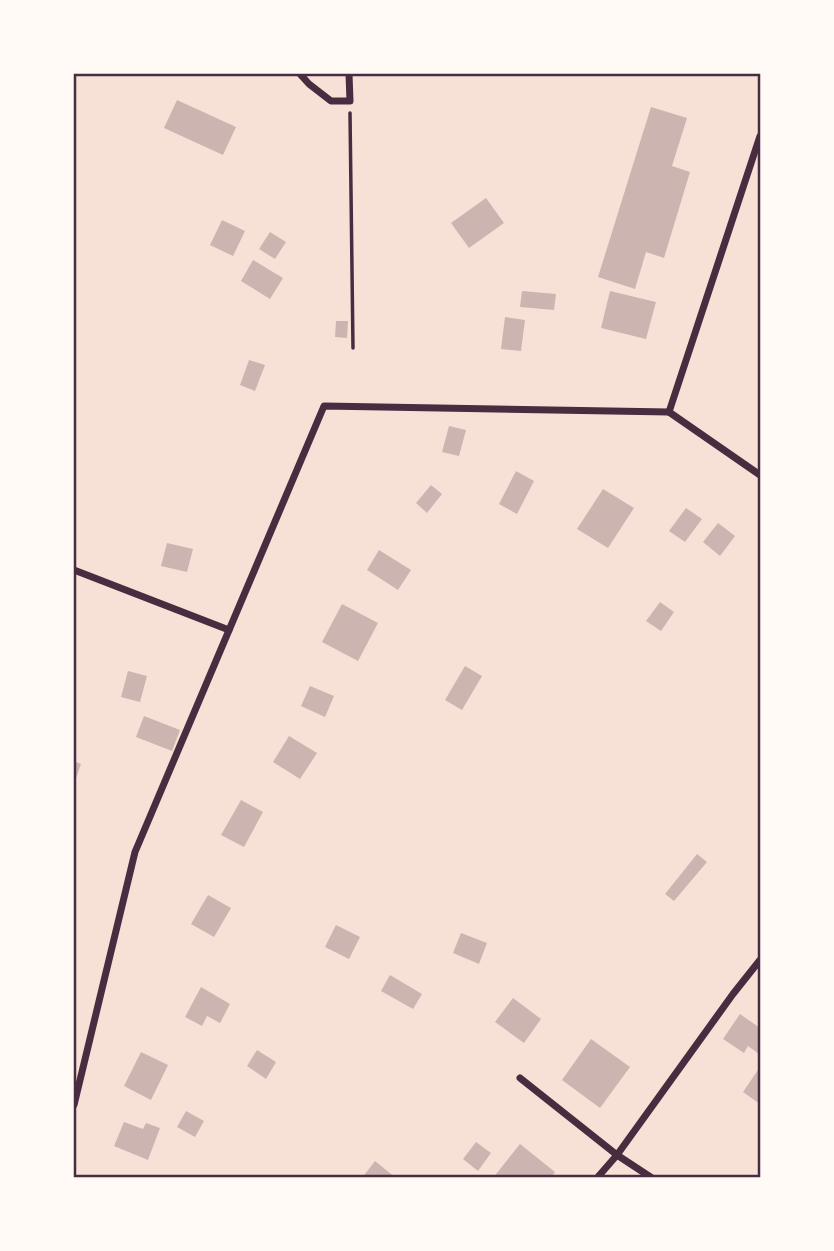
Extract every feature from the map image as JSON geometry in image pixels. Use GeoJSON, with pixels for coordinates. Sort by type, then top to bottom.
{"type":"FeatureCollection","features":[{"type":"Feature","properties":{"kind":"street"},"geometry":{"type":"LineString","coordinates":[[300,74],[331,101],[350,101],[349,74]]}},
{"type":"Feature","properties":{"kind":"street"},"geometry":{"type":"LineString","coordinates":[[669,412],[761,136]]}},
{"type":"Feature","properties":{"kind":"street"},"geometry":{"type":"LineString","coordinates":[[74,1105],[135,852],[324,406],[669,412],[761,475]]}},
{"type":"Feature","properties":{"kind":"street"},"geometry":{"type":"LineString","coordinates":[[74,570],[229,630]]}},
{"type":"Feature","properties":{"kind":"street"},"geometry":{"type":"LineString","coordinates":[[597,1178],[617,1155],[733,994],[761,960]]}},
{"type":"Feature","properties":{"kind":"street"},"geometry":{"type":"LineString","coordinates":[[520,1078],[617,1155],[652,1178]]}},
{"type":"Feature","properties":{"kind":"path"},"geometry":{"type":"LineString","coordinates":[[350,101],[353,348]]}},
{"type":"Feature","properties":{"kind":"building"},"geometry":{"type":"Polygon","coordinates":[[[177,100],[236,127],[223,155],[164,128],[177,100]]]}},
{"type":"Feature","properties":{"kind":"building"},"geometry":{"type":"Polygon","coordinates":[[[651,107],[687,118],[672,166],[690,172],[664,258],[646,252],[635,289],[598,277],[651,107]]]}},
{"type":"Feature","properties":{"kind":"building"},"geometry":{"type":"Polygon","coordinates":[[[486,198],[504,223],[469,248],[451,223],[486,198]]]}},
{"type":"Feature","properties":{"kind":"building"},"geometry":{"type":"Polygon","coordinates":[[[222,220],[245,231],[233,256],[210,245],[222,220]]]}},
{"type":"Feature","properties":{"kind":"building"},"geometry":{"type":"Polygon","coordinates":[[[270,232],[286,242],[275,259],[259,249],[270,232]]]}},
{"type":"Feature","properties":{"kind":"building"},"geometry":{"type":"Polygon","coordinates":[[[253,260],[283,278],[270,299],[241,281],[253,260]]]}},
{"type":"Feature","properties":{"kind":"building"},"geometry":{"type":"Polygon","coordinates":[[[522,291],[556,294],[554,310],[520,307],[522,291]]]}},
{"type":"Feature","properties":{"kind":"building"},"geometry":{"type":"Polygon","coordinates":[[[610,291],[656,302],[646,339],[601,328],[610,291]]]}},
{"type":"Feature","properties":{"kind":"building"},"geometry":{"type":"Polygon","coordinates":[[[505,317],[525,320],[521,351],[501,349],[505,317]]]}},
{"type":"Feature","properties":{"kind":"building"},"geometry":{"type":"Polygon","coordinates":[[[336,321],[348,321],[347,338],[335,337],[336,321]]]}},
{"type":"Feature","properties":{"kind":"building"},"geometry":{"type":"Polygon","coordinates":[[[249,360],[265,365],[255,391],[240,385],[249,360]]]}},
{"type":"Feature","properties":{"kind":"building"},"geometry":{"type":"Polygon","coordinates":[[[449,426],[466,430],[459,456],[442,452],[449,426]]]}},
{"type":"Feature","properties":{"kind":"building"},"geometry":{"type":"Polygon","coordinates":[[[516,471],[534,481],[517,514],[499,504],[516,471]]]}},
{"type":"Feature","properties":{"kind":"building"},"geometry":{"type":"Polygon","coordinates":[[[431,485],[442,494],[427,513],[416,503],[431,485]]]}},
{"type":"Feature","properties":{"kind":"building"},"geometry":{"type":"Polygon","coordinates":[[[603,489],[634,508],[608,548],[577,529],[603,489]]]}},
{"type":"Feature","properties":{"kind":"building"},"geometry":{"type":"Polygon","coordinates":[[[686,508],[702,519],[685,542],[669,531],[686,508]]]}},
{"type":"Feature","properties":{"kind":"building"},"geometry":{"type":"Polygon","coordinates":[[[718,523],[735,536],[720,556],[703,542],[718,523]]]}},
{"type":"Feature","properties":{"kind":"building"},"geometry":{"type":"Polygon","coordinates":[[[167,543],[193,549],[187,572],[161,566],[167,543]]]}},
{"type":"Feature","properties":{"kind":"building"},"geometry":{"type":"Polygon","coordinates":[[[379,550],[411,570],[398,590],[367,570],[379,550]]]}},
{"type":"Feature","properties":{"kind":"building"},"geometry":{"type":"Polygon","coordinates":[[[660,602],[674,612],[661,631],[646,621],[660,602]]]}},
{"type":"Feature","properties":{"kind":"building"},"geometry":{"type":"Polygon","coordinates":[[[342,604],[378,623],[358,661],[322,642],[342,604]]]}},
{"type":"Feature","properties":{"kind":"building"},"geometry":{"type":"Polygon","coordinates":[[[465,666],[482,676],[462,710],[445,700],[465,666]]]}},
{"type":"Feature","properties":{"kind":"building"},"geometry":{"type":"Polygon","coordinates":[[[128,671],[147,676],[140,702],[121,697],[128,671]]]}},
{"type":"Feature","properties":{"kind":"building"},"geometry":{"type":"Polygon","coordinates":[[[310,686],[334,696],[325,717],[301,706],[310,686]]]}},
{"type":"Feature","properties":{"kind":"building"},"geometry":{"type":"Polygon","coordinates":[[[144,716],[180,730],[172,751],[136,737],[144,716]]]}},
{"type":"Feature","properties":{"kind":"building"},"geometry":{"type":"Polygon","coordinates":[[[289,736],[317,753],[300,779],[273,762],[289,736]]]}},
{"type":"Feature","properties":{"kind":"building"},"geometry":{"type":"Polygon","coordinates":[[[74,761],[81,764],[74,784],[74,761]]]}},
{"type":"Feature","properties":{"kind":"building"},"geometry":{"type":"Polygon","coordinates":[[[241,800],[263,812],[244,847],[221,835],[241,800]]]}},
{"type":"Feature","properties":{"kind":"building"},"geometry":{"type":"Polygon","coordinates":[[[697,854],[707,862],[674,901],[665,894],[697,854]]]}},
{"type":"Feature","properties":{"kind":"building"},"geometry":{"type":"Polygon","coordinates":[[[208,895],[231,908],[214,937],[191,924],[208,895]]]}},
{"type":"Feature","properties":{"kind":"building"},"geometry":{"type":"Polygon","coordinates":[[[336,925],[360,937],[349,959],[325,947],[336,925]]]}},
{"type":"Feature","properties":{"kind":"building"},"geometry":{"type":"Polygon","coordinates":[[[461,933],[487,943],[479,964],[453,953],[461,933]]]}},
{"type":"Feature","properties":{"kind":"building"},"geometry":{"type":"Polygon","coordinates":[[[390,975],[422,994],[413,1009],[381,991],[390,975]]]}},
{"type":"Feature","properties":{"kind":"building"},"geometry":{"type":"Polygon","coordinates":[[[201,987],[230,1004],[220,1023],[207,1016],[202,1026],[185,1017],[201,987]]]}},
{"type":"Feature","properties":{"kind":"building"},"geometry":{"type":"Polygon","coordinates":[[[513,998],[541,1019],[524,1043],[495,1022],[513,998]]]}},
{"type":"Feature","properties":{"kind":"building"},"geometry":{"type":"Polygon","coordinates":[[[740,1014],[760,1028],[759,1054],[748,1046],[744,1053],[723,1039],[740,1014]]]}},
{"type":"Feature","properties":{"kind":"building"},"geometry":{"type":"Polygon","coordinates":[[[591,1039],[630,1067],[600,1108],[562,1080],[591,1039]]]}},
{"type":"Feature","properties":{"kind":"building"},"geometry":{"type":"Polygon","coordinates":[[[257,1050],[276,1062],[266,1079],[247,1066],[257,1050]]]}},
{"type":"Feature","properties":{"kind":"building"},"geometry":{"type":"Polygon","coordinates":[[[141,1052],[168,1065],[151,1100],[124,1086],[141,1052]]]}},
{"type":"Feature","properties":{"kind":"building"},"geometry":{"type":"Polygon","coordinates":[[[760,1067],[760,1104],[743,1092],[760,1067]]]}},
{"type":"Feature","properties":{"kind":"building"},"geometry":{"type":"Polygon","coordinates":[[[186,1111],[204,1121],[195,1137],[177,1127],[186,1111]]]}},
{"type":"Feature","properties":{"kind":"building"},"geometry":{"type":"Polygon","coordinates":[[[124,1122],[143,1129],[146,1123],[160,1128],[148,1160],[114,1146],[124,1122]]]}},
{"type":"Feature","properties":{"kind":"building"},"geometry":{"type":"Polygon","coordinates":[[[476,1142],[491,1153],[478,1171],[463,1159],[476,1142]]]}},
{"type":"Feature","properties":{"kind":"building"},"geometry":{"type":"Polygon","coordinates":[[[520,1144],[555,1172],[551,1178],[493,1178],[520,1144]]]}},
{"type":"Feature","properties":{"kind":"building"},"geometry":{"type":"Polygon","coordinates":[[[375,1161],[396,1178],[362,1178],[375,1161]]]}}]}
